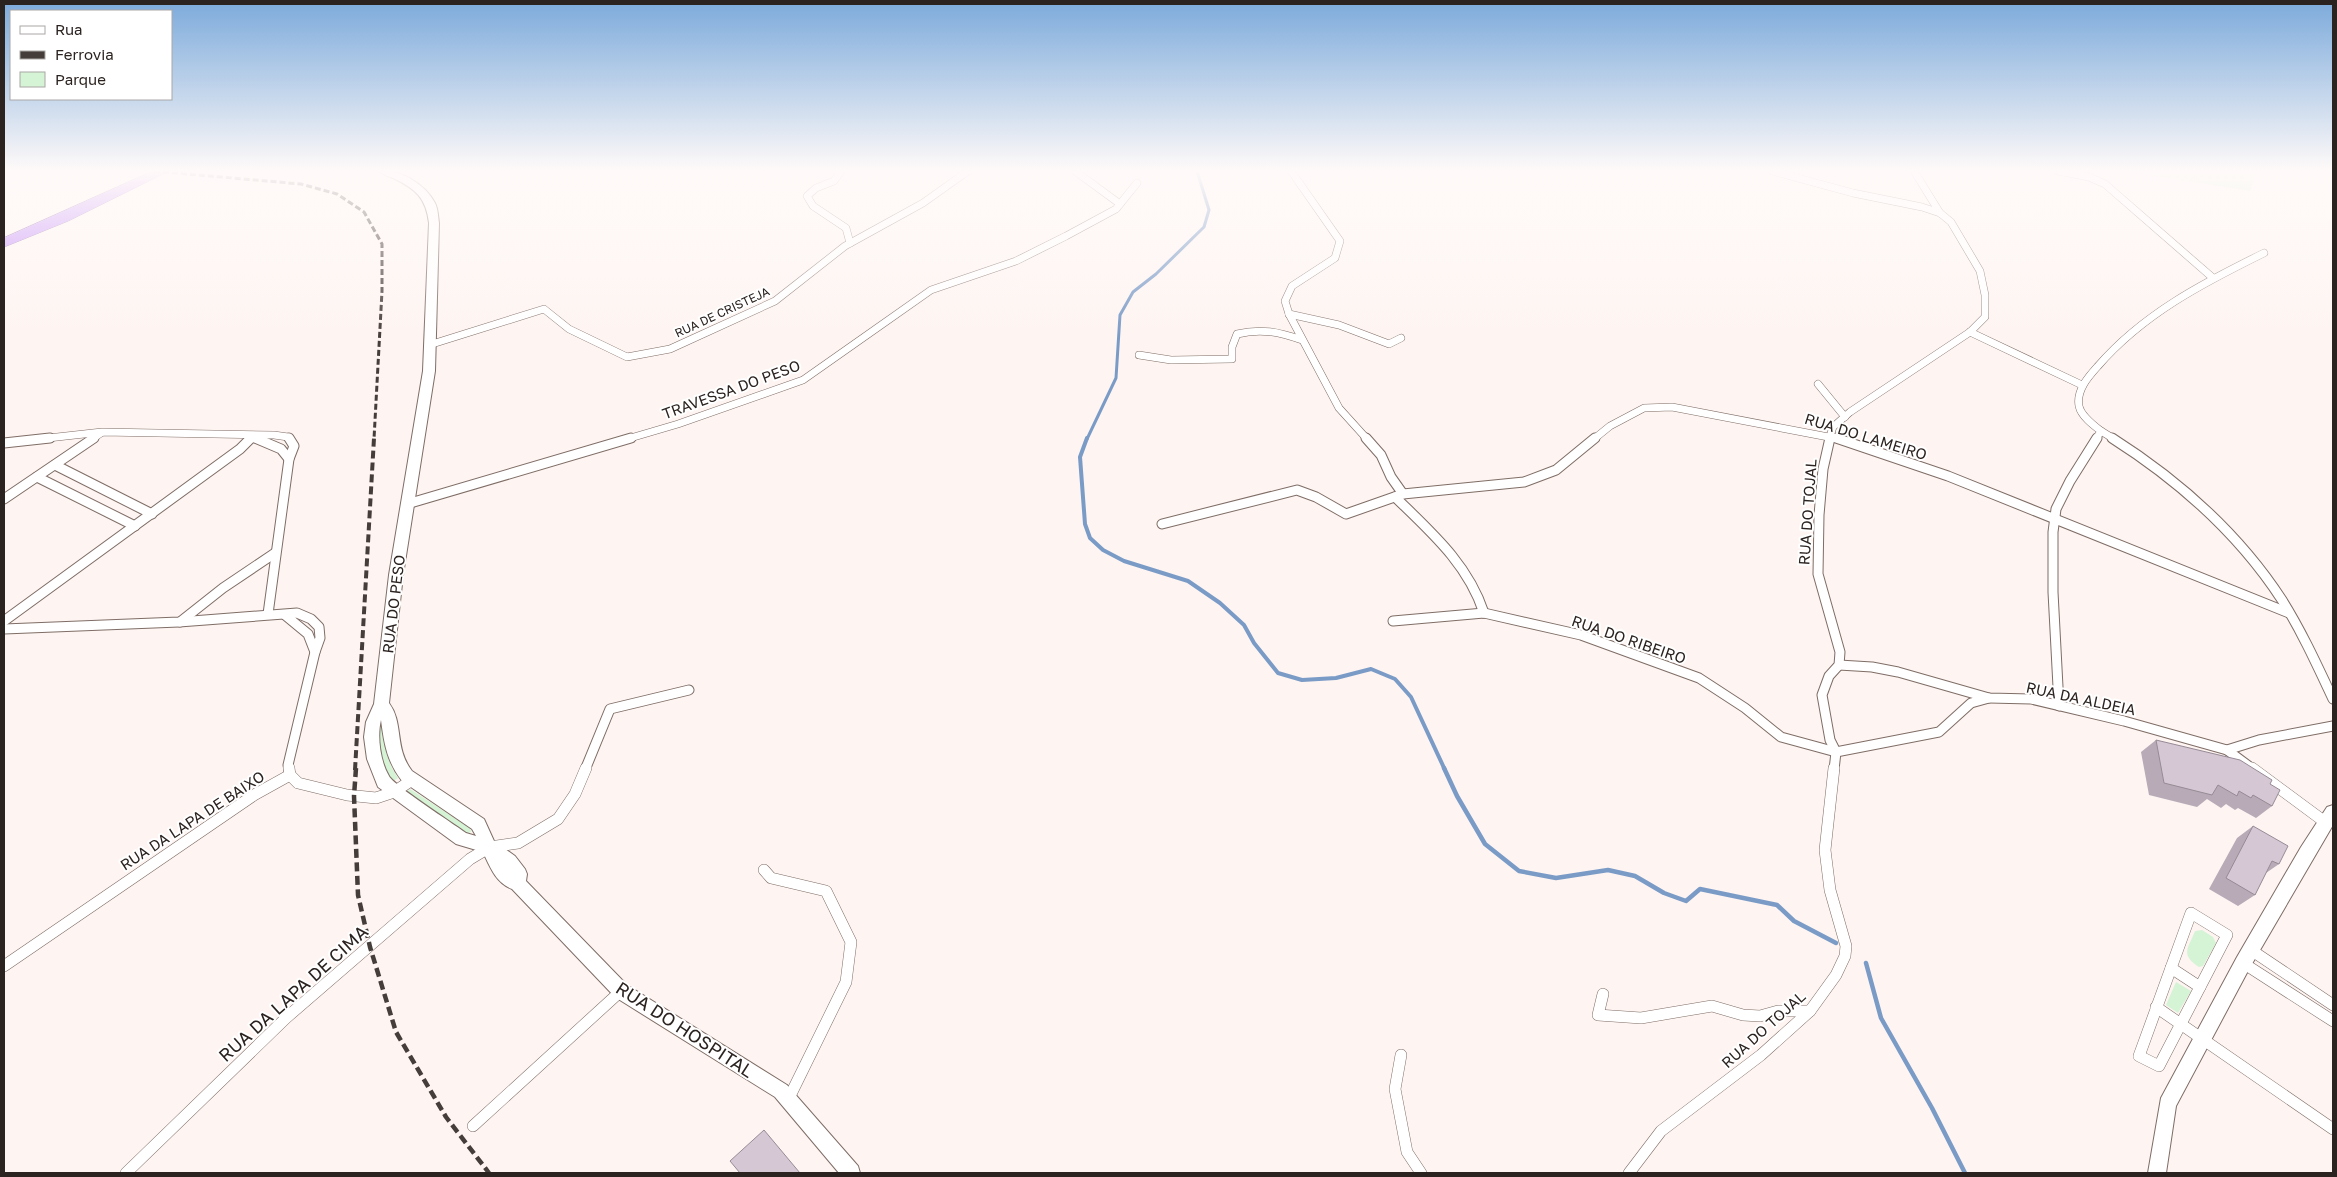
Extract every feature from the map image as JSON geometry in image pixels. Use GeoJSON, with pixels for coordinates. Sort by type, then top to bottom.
{"type":"FeatureCollection","features":[{"type":"Feature","properties":{"kind":"highway"},"geometry":{"type":"LineString","coordinates":[[4,236],[27,226]]}},
{"type":"Feature","properties":{"kind":"highway"},"geometry":{"type":"LineString","coordinates":[[4,243],[44,226]]}},
{"type":"Feature","properties":{"kind":"main road","name":"RUA DO PESO"},"geometry":{"type":"LineString","coordinates":[[434,226],[429,371],[396,575],[380,704],[373,722],[372,737],[375,759],[383,782],[394,792],[462,839],[490,847]]}},
{"type":"Feature","properties":{"kind":"main road"},"geometry":{"type":"LineString","coordinates":[[380,704],[388,713],[393,750],[399,766],[412,780],[478,824],[490,847]]}},
{"type":"Feature","properties":{"kind":"main road"},"geometry":{"type":"LineString","coordinates":[[2157,1173],[2167,1104],[2247,957],[2329,817]]}},
{"type":"Feature","properties":{"kind":"main road","name":"RUA DO HOSPITAL"},"geometry":{"type":"LineString","coordinates":[[490,847],[499,868],[510,881],[518,884],[621,991],[780,1091],[851,1173]]}},
{"type":"Feature","properties":{"kind":"street"},"geometry":{"type":"LineString","coordinates":[[843,226],[846,228],[850,243]]}},
{"type":"Feature","properties":{"kind":"street","name":"RUA DE CRISTEJA"},"geometry":{"type":"LineString","coordinates":[[627,357],[670,349],[775,301],[850,243],[881,226]]}},
{"type":"Feature","properties":{"kind":"street","name":"TRAVESSA DO PESO"},"geometry":{"type":"LineString","coordinates":[[407,504],[678,424],[803,380],[931,290],[1016,261],[1083,226]]}},
{"type":"Feature","properties":{"kind":"street"},"geometry":{"type":"LineString","coordinates":[[1329,226],[1340,241],[1335,258],[1292,286],[1285,301],[1289,314],[1339,408],[1381,455],[1399,496],[1462,565],[1475,585],[1484,613]]}},
{"type":"Feature","properties":{"kind":"street"},"geometry":{"type":"LineString","coordinates":[[1830,436],[1834,427],[1845,417],[1970,332],[1985,317],[1985,295],[1980,271],[1953,226]]}},
{"type":"Feature","properties":{"kind":"street"},"geometry":{"type":"LineString","coordinates":[[2153,226],[2213,278]]}},
{"type":"Feature","properties":{"kind":"street"},"geometry":{"type":"LineString","coordinates":[[2264,253],[2213,278],[2159,309],[2132,330],[2082,385],[2079,407],[2089,422],[2140,455],[2200,503],[2254,562],[2300,630],[2333,699]]}},
{"type":"Feature","properties":{"kind":"street"},"geometry":{"type":"LineString","coordinates":[[430,345],[544,309],[568,329],[627,357]]}},
{"type":"Feature","properties":{"kind":"street"},"geometry":{"type":"LineString","coordinates":[[1289,314],[1339,325],[1390,344],[1401,338]]}},
{"type":"Feature","properties":{"kind":"street"},"geometry":{"type":"LineString","coordinates":[[1139,355],[1171,360],[1232,359],[1232,347],[1237,334],[1254,329],[1271,329],[1302,340]]}},
{"type":"Feature","properties":{"kind":"street"},"geometry":{"type":"LineString","coordinates":[[1970,332],[2082,385]]}},
{"type":"Feature","properties":{"kind":"street"},"geometry":{"type":"LineString","coordinates":[[1818,384],[1845,417]]}},
{"type":"Feature","properties":{"kind":"street","name":"RUA DO LAMEIRO"},"geometry":{"type":"LineString","coordinates":[[1162,524],[1297,490],[1316,497],[1346,514],[1399,496],[1524,482],[1556,470],[1610,426],[1644,408],[1672,407],[1830,436],[1948,476],[2055,521],[2289,613]]}},
{"type":"Feature","properties":{"kind":"street"},"geometry":{"type":"LineString","coordinates":[[2059,706],[2052,532],[2056,509],[2070,481],[2102,431]]}},
{"type":"Feature","properties":{"kind":"street"},"geometry":{"type":"LineString","coordinates":[[4,499],[102,432]]}},
{"type":"Feature","properties":{"kind":"street"},"geometry":{"type":"LineString","coordinates":[[4,443],[102,432],[232,434],[252,437],[281,449],[290,458]]}},
{"type":"Feature","properties":{"kind":"street"},"geometry":{"type":"LineString","coordinates":[[4,621],[240,449],[252,437],[274,434],[288,437],[294,446],[290,458],[275,553],[268,614]]}},
{"type":"Feature","properties":{"kind":"street"},"geometry":{"type":"LineString","coordinates":[[72,435],[76,450]]}},
{"type":"Feature","properties":{"kind":"street","name":"RUA DO TOJAL"},"geometry":{"type":"LineString","coordinates":[[1629,1173],[1661,1131],[1761,1055],[1810,1011],[1836,975],[1845,956],[1846,946],[1830,890],[1825,850],[1836,752],[1830,740],[1822,695],[1829,676],[1839,665],[1840,652],[1818,574],[1823,469],[1830,436]]}},
{"type":"Feature","properties":{"kind":"street"},"geometry":{"type":"LineString","coordinates":[[54,465],[152,514]]}},
{"type":"Feature","properties":{"kind":"street"},"geometry":{"type":"LineString","coordinates":[[37,476],[135,526]]}},
{"type":"Feature","properties":{"kind":"street"},"geometry":{"type":"LineString","coordinates":[[179,622],[223,588],[275,553]]}},
{"type":"Feature","properties":{"kind":"street","name":"RUA DO RIBEIRO"},"geometry":{"type":"LineString","coordinates":[[1393,621],[1484,613],[1581,635],[1699,678],[1745,708],[1781,737],[1836,752]]}},
{"type":"Feature","properties":{"kind":"street"},"geometry":{"type":"LineString","coordinates":[[4,629],[179,622],[268,614],[285,615],[307,630],[312,639],[315,652],[288,765],[290,775],[298,783],[354,796],[376,798],[394,792],[412,780]]}},
{"type":"Feature","properties":{"kind":"street","name":"RUA DA ALDEIA"},"geometry":{"type":"LineString","coordinates":[[1839,665],[1872,667],[1898,672],[1989,698],[2031,700],[2059,706],[2124,721],[2227,750]]}},
{"type":"Feature","properties":{"kind":"street"},"geometry":{"type":"LineString","coordinates":[[490,847],[518,843],[558,819],[576,794],[610,709],[689,690]]}},
{"type":"Feature","properties":{"kind":"street"},"geometry":{"type":"LineString","coordinates":[[1836,752],[1939,732],[1971,703],[1989,698]]}},
{"type":"Feature","properties":{"kind":"street"},"geometry":{"type":"LineString","coordinates":[[2227,750],[2260,740],[2333,726]]}},
{"type":"Feature","properties":{"kind":"street"},"geometry":{"type":"LineString","coordinates":[[2227,750],[2329,817]]}},
{"type":"Feature","properties":{"kind":"street","name":"RUA DA LAPA DE BAIXO"},"geometry":{"type":"LineString","coordinates":[[4,966],[254,794],[290,775]]}},
{"type":"Feature","properties":{"kind":"street","name":"RUA DA LAPA DE CIMA"},"geometry":{"type":"LineString","coordinates":[[126,1173],[286,1018],[470,859],[490,847]]}},
{"type":"Feature","properties":{"kind":"street"},"geometry":{"type":"LineString","coordinates":[[764,870],[771,878],[826,891],[851,942],[846,982],[788,1100]]}},
{"type":"Feature","properties":{"kind":"street"},"geometry":{"type":"LineString","coordinates":[[2191,913],[2227,935],[2180,1022],[2159,1066],[2139,1056],[2171,968],[2191,913]]}},
{"type":"Feature","properties":{"kind":"street"},"geometry":{"type":"LineString","coordinates":[[2247,957],[2333,1005]]}},
{"type":"Feature","properties":{"kind":"street"},"geometry":{"type":"LineString","coordinates":[[2247,957],[2333,1021]]}},
{"type":"Feature","properties":{"kind":"street"},"geometry":{"type":"LineString","coordinates":[[2171,968],[2200,987]]}},
{"type":"Feature","properties":{"kind":"street"},"geometry":{"type":"LineString","coordinates":[[473,1126],[621,991]]}},
{"type":"Feature","properties":{"kind":"street"},"geometry":{"type":"LineString","coordinates":[[1603,994],[1598,1015],[1641,1018],[1712,1006],[1743,1015],[1760,1016],[1778,1011],[1810,1011]]}},
{"type":"Feature","properties":{"kind":"street"},"geometry":{"type":"LineString","coordinates":[[2156,1007],[2333,1129]]}},
{"type":"Feature","properties":{"kind":"street"},"geometry":{"type":"LineString","coordinates":[[1401,1055],[1395,1090],[1407,1152],[1421,1173]]}},
{"type":"Feature","properties":{"kind":"green space"},"geometry":{"type":"Polygon","coordinates":[[[381,715],[387,754],[398,778],[392,782],[381,758],[379,733],[381,715]]]}},
{"type":"Feature","properties":{"kind":"green space"},"geometry":{"type":"Polygon","coordinates":[[[410,789],[470,828],[471,832],[466,834],[407,792],[410,789]]]}},
{"type":"Feature","properties":{"kind":"green space"},"geometry":{"type":"Polygon","coordinates":[[[2202,930],[2213,937],[2216,943],[2203,966],[2199,967],[2189,958],[2187,951],[2195,931],[2202,930]]]}},
{"type":"Feature","properties":{"kind":"green space"},"geometry":{"type":"Polygon","coordinates":[[[2176,982],[2191,991],[2178,1013],[2166,1005],[2176,982]]]}},
{"type":"Feature","properties":{"kind":"building"},"geometry":{"type":"Polygon","coordinates":[[[2156,740],[2240,760],[2272,780],[2270,784],[2280,790],[2272,806],[2253,795],[2251,798],[2239,791],[2237,796],[2218,785],[2212,795],[2164,783],[2156,740]]]}},
{"type":"Feature","properties":{"kind":"building"},"geometry":{"type":"Polygon","coordinates":[[[2253,826],[2288,846],[2279,864],[2272,861],[2255,895],[2226,878],[2253,826]]]}},
{"type":"Feature","properties":{"kind":"building"},"geometry":{"type":"Polygon","coordinates":[[[764,1130],[800,1173],[740,1173],[730,1161],[764,1130]]]}},
{"type":"Feature","properties":{"kind":"waterway"},"geometry":{"type":"LineString","coordinates":[[1087,439],[1116,378],[1120,315],[1133,292],[1156,274],[1204,226]]}},
{"type":"Feature","properties":{"kind":"waterway"},"geometry":{"type":"LineString","coordinates":[[1087,438],[1080,457],[1085,524],[1090,538],[1103,550],[1124,561],[1188,581],[1220,603],[1244,625],[1254,643],[1278,673],[1302,680],[1336,678],[1371,669],[1395,679],[1411,697],[1445,770]]}},
{"type":"Feature","properties":{"kind":"waterway"},"geometry":{"type":"LineString","coordinates":[[1444,768],[1457,796],[1485,844],[1519,871],[1556,878],[1608,870],[1635,876],[1664,893],[1686,901],[1700,889],[1777,905],[1794,921],[1836,943]]}},
{"type":"Feature","properties":{"kind":"waterway"},"geometry":{"type":"LineString","coordinates":[[1866,963],[1881,1018],[1932,1108],[1965,1173]]}},
{"type":"Feature","properties":{"kind":"railway"},"geometry":{"type":"LineString","coordinates":[[372,226],[382,244],[382,291],[374,439]]}},
{"type":"Feature","properties":{"kind":"railway"},"geometry":{"type":"LineString","coordinates":[[355,770],[374,438]]}},
{"type":"Feature","properties":{"kind":"railway"},"geometry":{"type":"LineString","coordinates":[[356,768],[354,796],[358,895],[370,947],[396,1032],[446,1117],[489,1173]]}}]}
